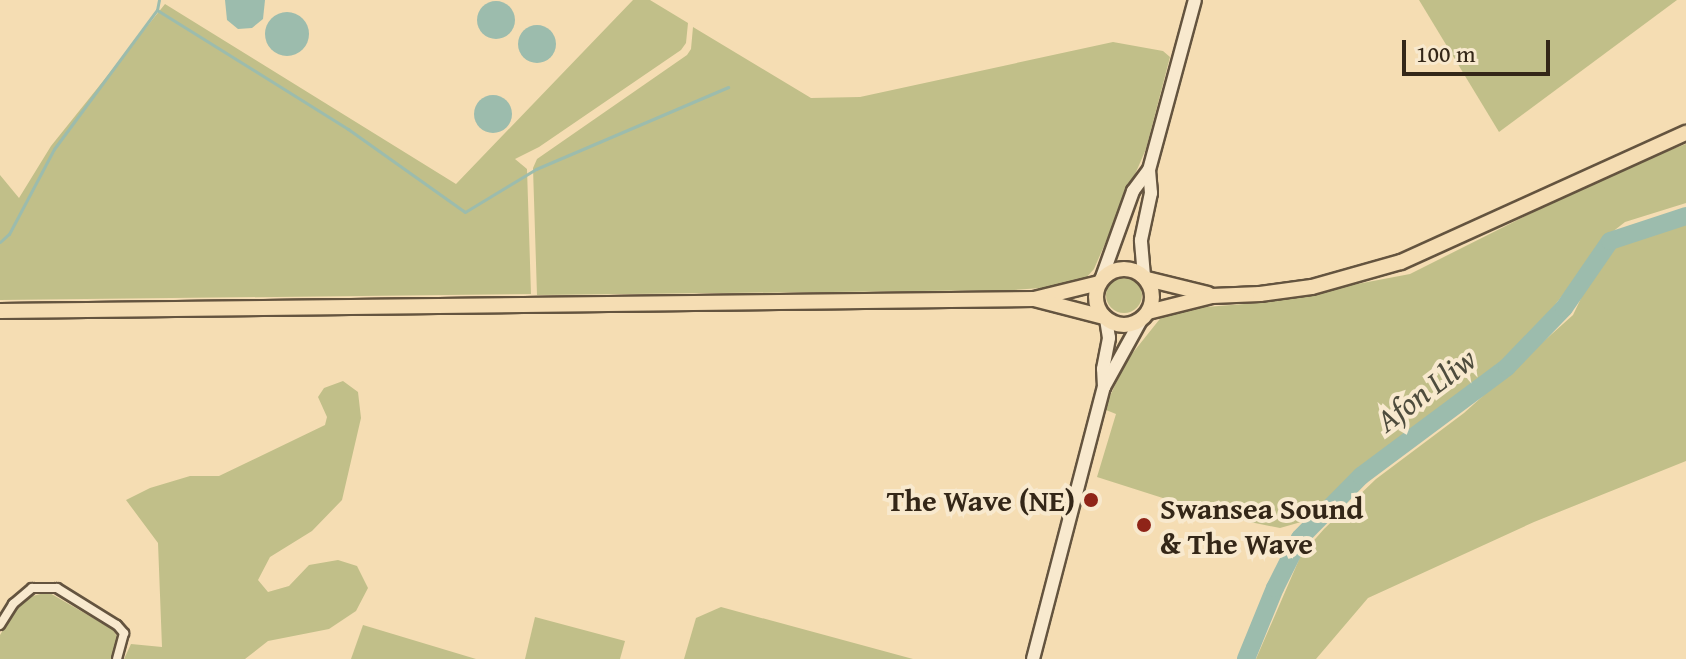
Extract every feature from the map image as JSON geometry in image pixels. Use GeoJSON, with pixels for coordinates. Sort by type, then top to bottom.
{"type":"FeatureCollection","features":[{"type":"Feature","properties":{"kind":"main road"},"geometry":{"type":"LineString","coordinates":[[1033,659],[1104,387],[1145,316],[1153,295],[1145,277],[1141,240],[1151,193],[1149,170],[1195,0]]}},
{"type":"Feature","properties":{"kind":"main road"},"geometry":{"type":"LineString","coordinates":[[1034,299],[1124,325],[1212,296],[1312,287],[1401,262],[1561,186],[1686,133]]}},
{"type":"Feature","properties":{"kind":"main road"},"geometry":{"type":"LineString","coordinates":[[1104,387],[1103,369],[1109,338],[1096,298],[1133,191],[1149,170]]}},
{"type":"Feature","properties":{"kind":"main road"},"geometry":{"type":"LineString","coordinates":[[0,311],[1034,299],[1100,282],[1123,268],[1212,296]]}},
{"type":"Feature","properties":{"kind":"street"},"geometry":{"type":"LineString","coordinates":[[0,625],[13,604],[32,588],[57,588],[117,625],[124,633],[117,659]]}},
{"type":"Feature","properties":{"kind":"shaded area"},"geometry":{"type":"Polygon","coordinates":[[[225,0],[265,0],[263,19],[252,28],[238,29],[227,20],[225,0]]]}},
{"type":"Feature","properties":{"kind":"shaded area"},"geometry":{"type":"Polygon","coordinates":[[[633,0],[650,0],[688,23],[686,43],[681,50],[539,147],[515,159],[527,169],[531,294],[0,300],[0,175],[19,198],[51,146],[165,4],[456,184],[633,0]]]}},
{"type":"Feature","properties":{"kind":"shaded area"},"geometry":{"type":"Polygon","coordinates":[[[1419,0],[1677,0],[1499,132],[1419,0]]]}},
{"type":"Feature","properties":{"kind":"shaded area"},"geometry":{"type":"Polygon","coordinates":[[[496,1],[509,7],[515,20],[509,33],[496,39],[483,33],[477,20],[483,7],[496,1]]]}},
{"type":"Feature","properties":{"kind":"shaded area"},"geometry":{"type":"Polygon","coordinates":[[[287,12],[302,19],[309,34],[302,49],[287,56],[272,49],[265,34],[272,19],[287,12]]]}},
{"type":"Feature","properties":{"kind":"shaded area"},"geometry":{"type":"Polygon","coordinates":[[[537,25],[550,31],[556,44],[550,57],[537,63],[524,57],[518,44],[524,31],[537,25]]]}},
{"type":"Feature","properties":{"kind":"shaded area"},"geometry":{"type":"Polygon","coordinates":[[[693,27],[811,98],[860,97],[1113,42],[1163,51],[1170,57],[1146,149],[1094,269],[1085,279],[1069,286],[1014,290],[537,295],[533,168],[537,159],[687,55],[691,49],[693,27]]]}},
{"type":"Feature","properties":{"kind":"shaded area"},"geometry":{"type":"Polygon","coordinates":[[[493,95],[506,101],[512,114],[506,127],[493,133],[480,127],[474,114],[480,101],[493,95]]]}},
{"type":"Feature","properties":{"kind":"shaded area"},"geometry":{"type":"Polygon","coordinates":[[[1686,144],[1686,203],[1625,222],[1611,233],[1533,333],[1478,383],[1389,449],[1308,520],[1280,528],[1216,515],[1097,477],[1116,414],[1106,410],[1109,398],[1127,360],[1167,310],[1257,303],[1410,274],[1617,170],[1686,144]]]}},
{"type":"Feature","properties":{"kind":"shaded area"},"geometry":{"type":"Polygon","coordinates":[[[1686,221],[1686,461],[1534,522],[1368,598],[1316,659],[1256,659],[1301,555],[1324,529],[1376,479],[1464,413],[1573,315],[1598,263],[1625,238],[1686,221]]]}},
{"type":"Feature","properties":{"kind":"shaded area"},"geometry":{"type":"Polygon","coordinates":[[[1124,277],[1137,282],[1142,295],[1137,308],[1124,313],[1111,308],[1106,295],[1111,282],[1124,277]]]}},
{"type":"Feature","properties":{"kind":"shaded area"},"geometry":{"type":"Polygon","coordinates":[[[343,381],[358,392],[361,418],[342,500],[312,531],[270,557],[258,580],[268,592],[289,586],[309,565],[338,560],[357,566],[368,588],[356,611],[329,629],[268,641],[245,659],[124,659],[131,644],[162,647],[158,543],[126,500],[150,488],[190,476],[219,476],[325,425],[327,417],[318,397],[324,388],[343,381]]]}},
{"type":"Feature","properties":{"kind":"shaded area"},"geometry":{"type":"Polygon","coordinates":[[[48,592],[112,629],[121,642],[115,659],[0,659],[0,635],[15,610],[29,597],[48,592]]]}},
{"type":"Feature","properties":{"kind":"shaded area"},"geometry":{"type":"Polygon","coordinates":[[[721,607],[913,659],[684,659],[696,618],[721,607]]]}},
{"type":"Feature","properties":{"kind":"shaded area"},"geometry":{"type":"Polygon","coordinates":[[[535,617],[625,641],[620,659],[525,659],[535,617]]]}},
{"type":"Feature","properties":{"kind":"shaded area"},"geometry":{"type":"Polygon","coordinates":[[[363,625],[476,659],[351,659],[363,625]]]}},
{"type":"Feature","properties":{"kind":"waterway"},"geometry":{"type":"LineString","coordinates":[[0,242],[9,234],[54,149],[157,10],[159,0]]}},
{"type":"Feature","properties":{"kind":"waterway"},"geometry":{"type":"LineString","coordinates":[[157,10],[348,129],[465,212],[536,169],[728,87]]}},
{"type":"Feature","properties":{"kind":"waterway","name":"Afon Lliw"},"geometry":{"type":"LineString","coordinates":[[1246,659],[1275,588],[1300,538],[1361,476],[1507,367],[1564,308],[1610,241],[1686,216]]}},
{"type":"Feature","properties":{"kind":"place","name":"The Wave (NE)"},"geometry":{"type":"Point","coordinates":[1091,500]}},
{"type":"Feature","properties":{"kind":"place","name":"Swansea Sound & The Wave"},"geometry":{"type":"Point","coordinates":[1144,525]}}]}
